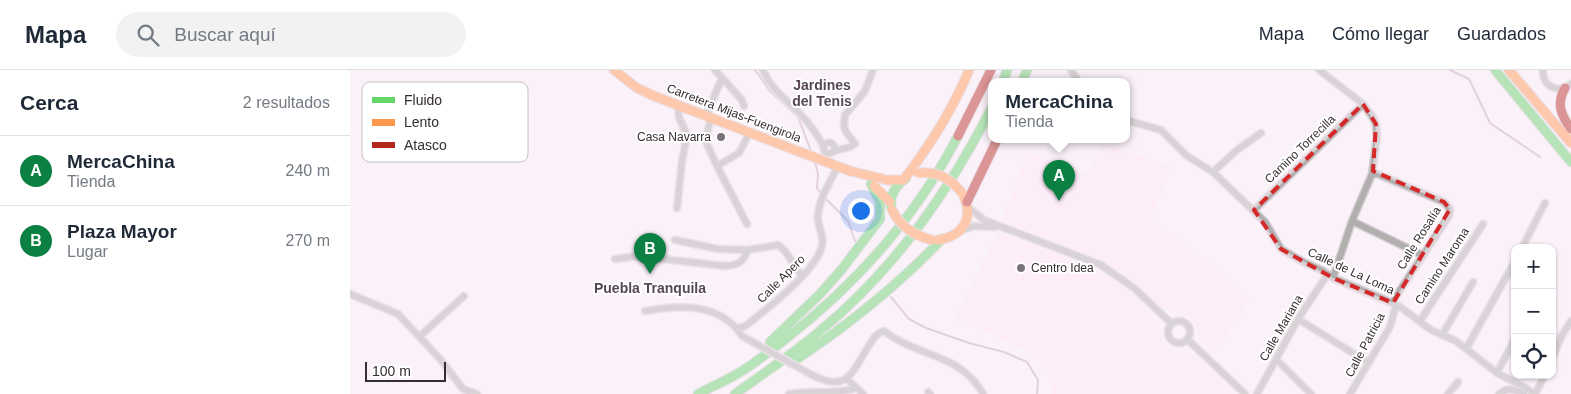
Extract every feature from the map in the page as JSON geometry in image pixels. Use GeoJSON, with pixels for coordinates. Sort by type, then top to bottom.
{"type":"FeatureCollection","features":[{"type":"Feature","properties":{"kind":"main road","name":"Carretera Mijas-Fuengirola"},"geometry":{"type":"LineString","coordinates":[[614,70],[637,88],[678,106],[850,171]]}},
{"type":"Feature","properties":{"kind":"main road"},"geometry":{"type":"LineString","coordinates":[[725,379],[793,322],[820,294],[858,249],[891,205],[896,188],[926,151],[938,132],[969,70]]}},
{"type":"Feature","properties":{"kind":"main road"},"geometry":{"type":"LineString","coordinates":[[698,394],[742,370],[777,346],[844,290],[890,239],[934,181],[977,101],[991,70]]}},
{"type":"Feature","properties":{"kind":"main road"},"geometry":{"type":"LineString","coordinates":[[1495,70],[1571,162]]}},
{"type":"Feature","properties":{"kind":"main road"},"geometry":{"type":"LineString","coordinates":[[1510,70],[1571,143]]}},
{"type":"Feature","properties":{"kind":"main road"},"geometry":{"type":"LineString","coordinates":[[1519,70],[1571,131]]}},
{"type":"Feature","properties":{"kind":"main road"},"geometry":{"type":"LineString","coordinates":[[1568,86],[1558,101],[1562,116],[1571,131]]}},
{"type":"Feature","properties":{"kind":"main road"},"geometry":{"type":"LineString","coordinates":[[735,394],[790,356],[878,277],[919,227],[945,190],[972,146],[988,115]]}},
{"type":"Feature","properties":{"kind":"main road"},"geometry":{"type":"LineString","coordinates":[[850,171],[871,184],[891,205],[899,222],[908,231],[932,240],[942,239],[960,231],[966,222],[972,190],[996,143]]}},
{"type":"Feature","properties":{"kind":"main road"},"geometry":{"type":"LineString","coordinates":[[850,171],[887,180],[904,179],[918,173],[931,172],[945,177],[954,183],[968,204]]}},
{"type":"Feature","properties":{"kind":"main road"},"geometry":{"type":"LineString","coordinates":[[871,184],[880,202],[880,219]]}},
{"type":"Feature","properties":{"kind":"main road"},"geometry":{"type":"LineString","coordinates":[[740,394],[808,352],[855,318],[904,276],[942,239]]}},
{"type":"Feature","properties":{"kind":"street"},"geometry":{"type":"LineString","coordinates":[[715,70],[742,100],[744,106]]}},
{"type":"Feature","properties":{"kind":"street"},"geometry":{"type":"LineString","coordinates":[[763,70],[766,79],[773,88],[802,116],[819,139],[830,148],[836,165]]}},
{"type":"Feature","properties":{"kind":"street"},"geometry":{"type":"LineString","coordinates":[[830,148],[845,149],[855,144],[846,132],[844,115],[865,91],[873,70]]}},
{"type":"Feature","properties":{"kind":"street","name":"Calle Mariana"},"geometry":{"type":"LineString","coordinates":[[1257,394],[1298,319],[1330,276],[1372,174],[1376,124],[1372,116],[1362,104],[1319,70]]}},
{"type":"Feature","properties":{"kind":"street"},"geometry":{"type":"LineString","coordinates":[[1543,70],[1544,79],[1549,85],[1558,89],[1568,86]]}},
{"type":"Feature","properties":{"kind":"street"},"geometry":{"type":"LineString","coordinates":[[722,78],[708,117],[706,142],[747,224]]}},
{"type":"Feature","properties":{"kind":"street","name":"Camino Torrecilla"},"geometry":{"type":"LineString","coordinates":[[1254,210],[1362,104]]}},
{"type":"Feature","properties":{"kind":"street"},"geometry":{"type":"LineString","coordinates":[[677,208],[687,135],[678,106]]}},
{"type":"Feature","properties":{"kind":"street","name":"Calle de La Loma"},"geometry":{"type":"LineString","coordinates":[[1130,121],[1161,130],[1187,156],[1212,172],[1265,222],[1281,249],[1330,276],[1395,304],[1431,330],[1456,341],[1497,373],[1534,394]]}},
{"type":"Feature","properties":{"kind":"street"},"geometry":{"type":"LineString","coordinates":[[717,166],[739,153],[750,132]]}},
{"type":"Feature","properties":{"kind":"street"},"geometry":{"type":"LineString","coordinates":[[1212,172],[1237,150],[1261,133]]}},
{"type":"Feature","properties":{"kind":"street","name":"Calle Apero"},"geometry":{"type":"LineString","coordinates":[[736,328],[743,327],[768,309],[812,264],[822,246],[823,240],[817,218],[818,212],[836,165]]}},
{"type":"Feature","properties":{"kind":"street","name":"Calle Rosalía"},"geometry":{"type":"LineString","coordinates":[[1372,174],[1378,174],[1444,202],[1450,208],[1449,216],[1397,294],[1395,304]]}},
{"type":"Feature","properties":{"kind":"street"},"geometry":{"type":"LineString","coordinates":[[1524,244],[1545,203]]}},
{"type":"Feature","properties":{"kind":"street"},"geometry":{"type":"LineString","coordinates":[[968,204],[978,216],[1000,227],[1063,249],[1101,265],[1134,288],[1172,324]]}},
{"type":"Feature","properties":{"kind":"street"},"geometry":{"type":"LineString","coordinates":[[1352,222],[1422,255]]}},
{"type":"Feature","properties":{"kind":"street","name":"Camino Maroma"},"geometry":{"type":"LineString","coordinates":[[1420,321],[1483,224]]}},
{"type":"Feature","properties":{"kind":"street"},"geometry":{"type":"LineString","coordinates":[[960,231],[974,226],[1000,227]]}},
{"type":"Feature","properties":{"kind":"street"},"geometry":{"type":"LineString","coordinates":[[675,240],[718,249],[748,250],[778,245],[785,251],[802,276]]}},
{"type":"Feature","properties":{"kind":"street"},"geometry":{"type":"LineString","coordinates":[[615,259],[637,256],[733,266],[744,260],[748,250]]}},
{"type":"Feature","properties":{"kind":"street"},"geometry":{"type":"LineString","coordinates":[[1466,350],[1511,268]]}},
{"type":"Feature","properties":{"kind":"street"},"geometry":{"type":"LineString","coordinates":[[1442,335],[1473,282]]}},
{"type":"Feature","properties":{"kind":"street"},"geometry":{"type":"LineString","coordinates":[[350,294],[398,314],[420,336],[463,389],[477,394]]}},
{"type":"Feature","properties":{"kind":"street"},"geometry":{"type":"LineString","coordinates":[[420,336],[464,296]]}},
{"type":"Feature","properties":{"kind":"street","name":"Calle Patricia"},"geometry":{"type":"LineString","coordinates":[[1350,394],[1390,327],[1395,304]]}},
{"type":"Feature","properties":{"kind":"street"},"geometry":{"type":"LineString","coordinates":[[645,311],[668,306],[684,306],[717,314],[725,318],[742,336],[812,375],[822,380],[833,382],[847,380],[874,336],[884,331],[898,341],[961,368],[977,384],[983,394]]}},
{"type":"Feature","properties":{"kind":"street"},"geometry":{"type":"LineString","coordinates":[[1298,319],[1369,363]]}},
{"type":"Feature","properties":{"kind":"street"},"geometry":{"type":"LineString","coordinates":[[1178,321],[1186,324],[1190,330],[1187,339],[1179,343],[1171,340],[1168,332],[1172,324],[1178,321]]}},
{"type":"Feature","properties":{"kind":"street"},"geometry":{"type":"LineString","coordinates":[[1556,349],[1571,321]]}},
{"type":"Feature","properties":{"kind":"street"},"geometry":{"type":"LineString","coordinates":[[1187,339],[1245,394]]}},
{"type":"Feature","properties":{"kind":"street"},"geometry":{"type":"LineString","coordinates":[[1497,373],[1511,346]]}},
{"type":"Feature","properties":{"kind":"street"},"geometry":{"type":"LineString","coordinates":[[1276,359],[1311,394]]}},
{"type":"Feature","properties":{"kind":"street"},"geometry":{"type":"LineString","coordinates":[[1534,394],[1543,379]]}},
{"type":"Feature","properties":{"kind":"street"},"geometry":{"type":"LineString","coordinates":[[847,380],[853,390]]}},
{"type":"Feature","properties":{"kind":"street"},"geometry":{"type":"LineString","coordinates":[[1448,394],[1458,382]]}},
{"type":"Feature","properties":{"kind":"street"},"geometry":{"type":"LineString","coordinates":[[1499,394],[1504,390],[1512,389],[1524,394]]}},
{"type":"Feature","properties":{"kind":"street"},"geometry":{"type":"LineString","coordinates":[[789,394],[803,392],[842,393],[853,390],[863,394]]}},
{"type":"Feature","properties":{"kind":"highlighted area"},"geometry":{"type":"Polygon","coordinates":[[[1363,104],[1376,124],[1373,171],[1444,202],[1450,209],[1393,303],[1333,278],[1281,249],[1254,210],[1363,104]]]}},
{"type":"Feature","properties":{"kind":"shaded area"},"geometry":{"type":"Polygon","coordinates":[[[1104,143],[1171,168],[1149,220],[1182,241],[1249,298],[1214,354],[1200,340],[1196,326],[1191,318],[1163,307],[1124,273],[1088,254],[1002,221],[1027,152],[1088,175],[1104,143]]]}},
{"type":"Feature","properties":{"kind":"shaded area"},"geometry":{"type":"Polygon","coordinates":[[[998,233],[1083,263],[1118,282],[1156,317],[1161,338],[1168,349],[1176,353],[1187,352],[1194,355],[1235,394],[1051,394],[1051,382],[1047,368],[1035,355],[956,319],[998,233]]]}},
{"type":"Feature","properties":{"kind":"waterway"},"geometry":{"type":"LineString","coordinates":[[755,70],[770,91],[798,117],[811,151]]}},
{"type":"Feature","properties":{"kind":"waterway"},"geometry":{"type":"LineString","coordinates":[[1450,70],[1469,79],[1490,123],[1540,157]]}},
{"type":"Feature","properties":{"kind":"waterway"},"geometry":{"type":"LineString","coordinates":[[815,162],[818,174],[817,188],[821,194]]}},
{"type":"Feature","properties":{"kind":"waterway"},"geometry":{"type":"LineString","coordinates":[[827,200],[848,221],[855,241]]}},
{"type":"Feature","properties":{"kind":"waterway"},"geometry":{"type":"LineString","coordinates":[[891,297],[909,319],[926,328],[969,343],[1004,352],[1027,362],[1038,380],[1037,394]]}},
{"type":"Feature","properties":{"kind":"traffic: fast"},"geometry":{"type":"LineString","coordinates":[[1004,78],[1007,70]]}},
{"type":"Feature","properties":{"kind":"traffic: fast"},"geometry":{"type":"LineString","coordinates":[[1024,78],[1027,70]]}},
{"type":"Feature","properties":{"kind":"traffic: fast"},"geometry":{"type":"LineString","coordinates":[[1495,70],[1571,162]]}},
{"type":"Feature","properties":{"kind":"traffic: fast"},"geometry":{"type":"LineString","coordinates":[[735,394],[810,339],[847,307],[896,256],[938,199],[988,115]]}},
{"type":"Feature","properties":{"kind":"traffic: fast"},"geometry":{"type":"LineString","coordinates":[[698,394],[737,374],[760,359],[838,294],[884,246],[904,220],[924,193],[958,136]]}},
{"type":"Feature","properties":{"kind":"traffic: fast"},"geometry":{"type":"LineString","coordinates":[[891,207],[894,191],[906,178]]}},
{"type":"Feature","properties":{"kind":"traffic: fast"},"geometry":{"type":"LineString","coordinates":[[770,342],[820,294],[842,269],[880,219],[880,202],[871,184]]}},
{"type":"Feature","properties":{"kind":"traffic: fast"},"geometry":{"type":"LineString","coordinates":[[791,363],[870,306],[907,274],[942,239]]}},
{"type":"Feature","properties":{"kind":"traffic: slow"},"geometry":{"type":"LineString","coordinates":[[614,70],[637,88],[654,96],[850,171],[887,180],[903,180]]}},
{"type":"Feature","properties":{"kind":"traffic: slow"},"geometry":{"type":"LineString","coordinates":[[905,178],[941,126],[969,70]]}},
{"type":"Feature","properties":{"kind":"traffic: slow"},"geometry":{"type":"LineString","coordinates":[[1509,70],[1571,143]]}},
{"type":"Feature","properties":{"kind":"traffic: slow"},"geometry":{"type":"LineString","coordinates":[[918,173],[937,174],[953,183],[962,193]]}},
{"type":"Feature","properties":{"kind":"traffic: slow"},"geometry":{"type":"LineString","coordinates":[[874,186],[890,202]]}},
{"type":"Feature","properties":{"kind":"traffic: slow"},"geometry":{"type":"LineString","coordinates":[[938,240],[954,235],[964,226],[968,213],[964,197]]}},
{"type":"Feature","properties":{"kind":"traffic: slow"},"geometry":{"type":"LineString","coordinates":[[892,210],[908,230],[932,240]]}},
{"type":"Feature","properties":{"kind":"traffic: jam"},"geometry":{"type":"LineString","coordinates":[[958,136],[991,70]]}},
{"type":"Feature","properties":{"kind":"traffic: jam"},"geometry":{"type":"LineString","coordinates":[[1565,88],[1560,104],[1571,129]]}},
{"type":"Feature","properties":{"kind":"traffic: jam"},"geometry":{"type":"LineString","coordinates":[[967,202],[996,143]]}},
{"type":"Feature","properties":{"kind":"place","name":"Casa Navarra"},"geometry":{"type":"Point","coordinates":[721,137]}},
{"type":"Feature","properties":{"kind":"place","name":"MercaChina"},"geometry":{"type":"Point","coordinates":[1059,201]}},
{"type":"Feature","properties":{"kind":"place","name":"Centro Idea"},"geometry":{"type":"Point","coordinates":[1021,268]}},
{"type":"Feature","properties":{"kind":"place","name":"Plaza Mayor"},"geometry":{"type":"Point","coordinates":[650,274]}},
{"type":"Feature","properties":{"kind":"district","name":"Jardines del Tenis"},"geometry":{"type":"Point","coordinates":[822,94]}},
{"type":"Feature","properties":{"kind":"district","name":"Puebla Tranquila"},"geometry":{"type":"Point","coordinates":[650,288]}}]}
